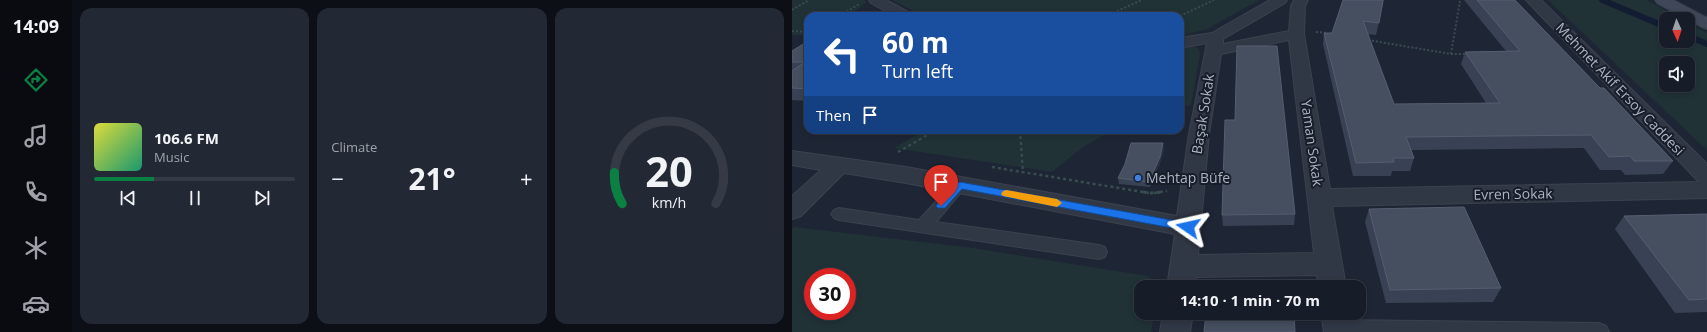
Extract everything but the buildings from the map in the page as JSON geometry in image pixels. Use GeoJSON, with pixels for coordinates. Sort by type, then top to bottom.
{"type":"FeatureCollection","features":[{"type":"Feature","properties":{"kind":"main road"},"geometry":{"type":"LineString","coordinates":[[1662,0],[1707,24]]}},
{"type":"Feature","properties":{"kind":"main road"},"geometry":{"type":"LineString","coordinates":[[1683,0],[1707,12]]}},
{"type":"Feature","properties":{"kind":"street"},"geometry":{"type":"LineString","coordinates":[[876,0],[898,12]]}},
{"type":"Feature","properties":{"kind":"street"},"geometry":{"type":"LineString","coordinates":[[1215,44],[1280,0]]}},
{"type":"Feature","properties":{"kind":"street","name":"Yaman Sokak"},"geometry":{"type":"LineString","coordinates":[[1301,0],[1298,6],[1296,31],[1331,275]]}},
{"type":"Feature","properties":{"kind":"street","name":"Mehmet Akif Ersoy Caddesi"},"geometry":{"type":"LineString","coordinates":[[1533,0],[1707,177]]}},
{"type":"Feature","properties":{"kind":"street"},"geometry":{"type":"LineString","coordinates":[[1184,43],[1215,44],[1296,31]]}},
{"type":"Feature","properties":{"kind":"street","name":"Başak Sokak"},"geometry":{"type":"LineString","coordinates":[[1182,277],[1200,134],[1215,44]]}},
{"type":"Feature","properties":{"kind":"street"},"geometry":{"type":"LineString","coordinates":[[792,158],[840,164],[1188,227]]}},
{"type":"Feature","properties":{"kind":"street"},"geometry":{"type":"LineString","coordinates":[[792,210],[840,164]]}},
{"type":"Feature","properties":{"kind":"street","name":"Evren Sokak"},"geometry":{"type":"LineString","coordinates":[[1320,198],[1707,190]]}},
{"type":"Feature","properties":{"kind":"street"},"geometry":{"type":"LineString","coordinates":[[1182,277],[1331,275]]}},
{"type":"Feature","properties":{"kind":"street"},"geometry":{"type":"LineString","coordinates":[[1175,332],[1177,320]]}},
{"type":"Feature","properties":{"kind":"lane"},"geometry":{"type":"LineString","coordinates":[[923,226],[960,185]]}},
{"type":"Feature","properties":{"kind":"lane"},"geometry":{"type":"LineString","coordinates":[[839,214],[1099,252]]}},
{"type":"Feature","properties":{"kind":"lane"},"geometry":{"type":"LineString","coordinates":[[1338,324],[1599,332]]}},
{"type":"Feature","properties":{"kind":"path"},"geometry":{"type":"LineString","coordinates":[[792,10],[809,0]]}},
{"type":"Feature","properties":{"kind":"path"},"geometry":{"type":"LineString","coordinates":[[1115,12],[1142,0]]}},
{"type":"Feature","properties":{"kind":"path"},"geometry":{"type":"LineString","coordinates":[[1184,14],[1214,0]]}},
{"type":"Feature","properties":{"kind":"path"},"geometry":{"type":"LineString","coordinates":[[1450,54],[1460,1]]}},
{"type":"Feature","properties":{"kind":"path"},"geometry":{"type":"LineString","coordinates":[[846,12],[860,3]]}},
{"type":"Feature","properties":{"kind":"path"},"geometry":{"type":"LineString","coordinates":[[792,31],[804,32]]}},
{"type":"Feature","properties":{"kind":"path"},"geometry":{"type":"LineString","coordinates":[[1296,31],[1333,34]]}},
{"type":"Feature","properties":{"kind":"path"},"geometry":{"type":"LineString","coordinates":[[1364,40],[1450,54],[1474,54]]}},
{"type":"Feature","properties":{"kind":"path"},"geometry":{"type":"LineString","coordinates":[[868,169],[929,134]]}},
{"type":"Feature","properties":{"kind":"path"},"geometry":{"type":"LineString","coordinates":[[1020,134],[1026,197]]}},
{"type":"Feature","properties":{"kind":"path"},"geometry":{"type":"LineString","coordinates":[[892,151],[905,154]]}},
{"type":"Feature","properties":{"kind":"path"},"geometry":{"type":"LineString","coordinates":[[984,166],[1151,193],[1170,190]]}},
{"type":"Feature","properties":{"kind":"shaded area"},"geometry":{"type":"Polygon","coordinates":[[[792,0],[864,0],[867,2],[853,12],[804,12],[804,35],[792,35],[792,0]]]}},
{"type":"Feature","properties":{"kind":"shaded area"},"geometry":{"type":"Polygon","coordinates":[[[892,0],[1259,0],[1207,29],[1184,35],[1184,12],[916,12],[892,0]]]}},
{"type":"Feature","properties":{"kind":"shaded area"},"geometry":{"type":"Polygon","coordinates":[[[1548,0],[1647,0],[1668,12],[1659,12],[1659,48],[1695,48],[1695,27],[1707,33],[1707,150],[1548,0]]]}},
{"type":"Feature","properties":{"kind":"shaded area"},"geometry":{"type":"Polygon","coordinates":[[[1194,46],[1199,49],[1200,54],[1191,105],[1184,107],[1184,48],[1194,46]]]}},
{"type":"Feature","properties":{"kind":"shaded area"},"geometry":{"type":"Polygon","coordinates":[[[919,134],[1106,134],[1083,147],[1052,172],[894,148],[919,134]]]}},
{"type":"Feature","properties":{"kind":"shaded area"},"geometry":{"type":"Polygon","coordinates":[[[794,227],[973,248],[1147,276],[1153,280],[1134,280],[1134,320],[1153,320],[1151,332],[792,332],[792,229],[794,227]]]}},
{"type":"Feature","properties":{"kind":"waterway"},"geometry":{"type":"LineString","coordinates":[[1602,0],[1659,24]]}},
{"type":"Feature","properties":{"kind":"waterway"},"geometry":{"type":"LineString","coordinates":[[1695,39],[1707,44]]}},
{"type":"Feature","properties":{"kind":"slow traffic"},"geometry":{"type":"LineString","coordinates":[[1006,194],[1057,203]]}},
{"type":"Feature","properties":{"kind":"place","name":"Mehtap Büfe"},"geometry":{"type":"Point","coordinates":[1138,178]}},
{"type":"Feature","properties":{"kind":"route"},"geometry":{"type":"LineString","coordinates":[[941,206],[960,185],[1188,227]]}}]}
